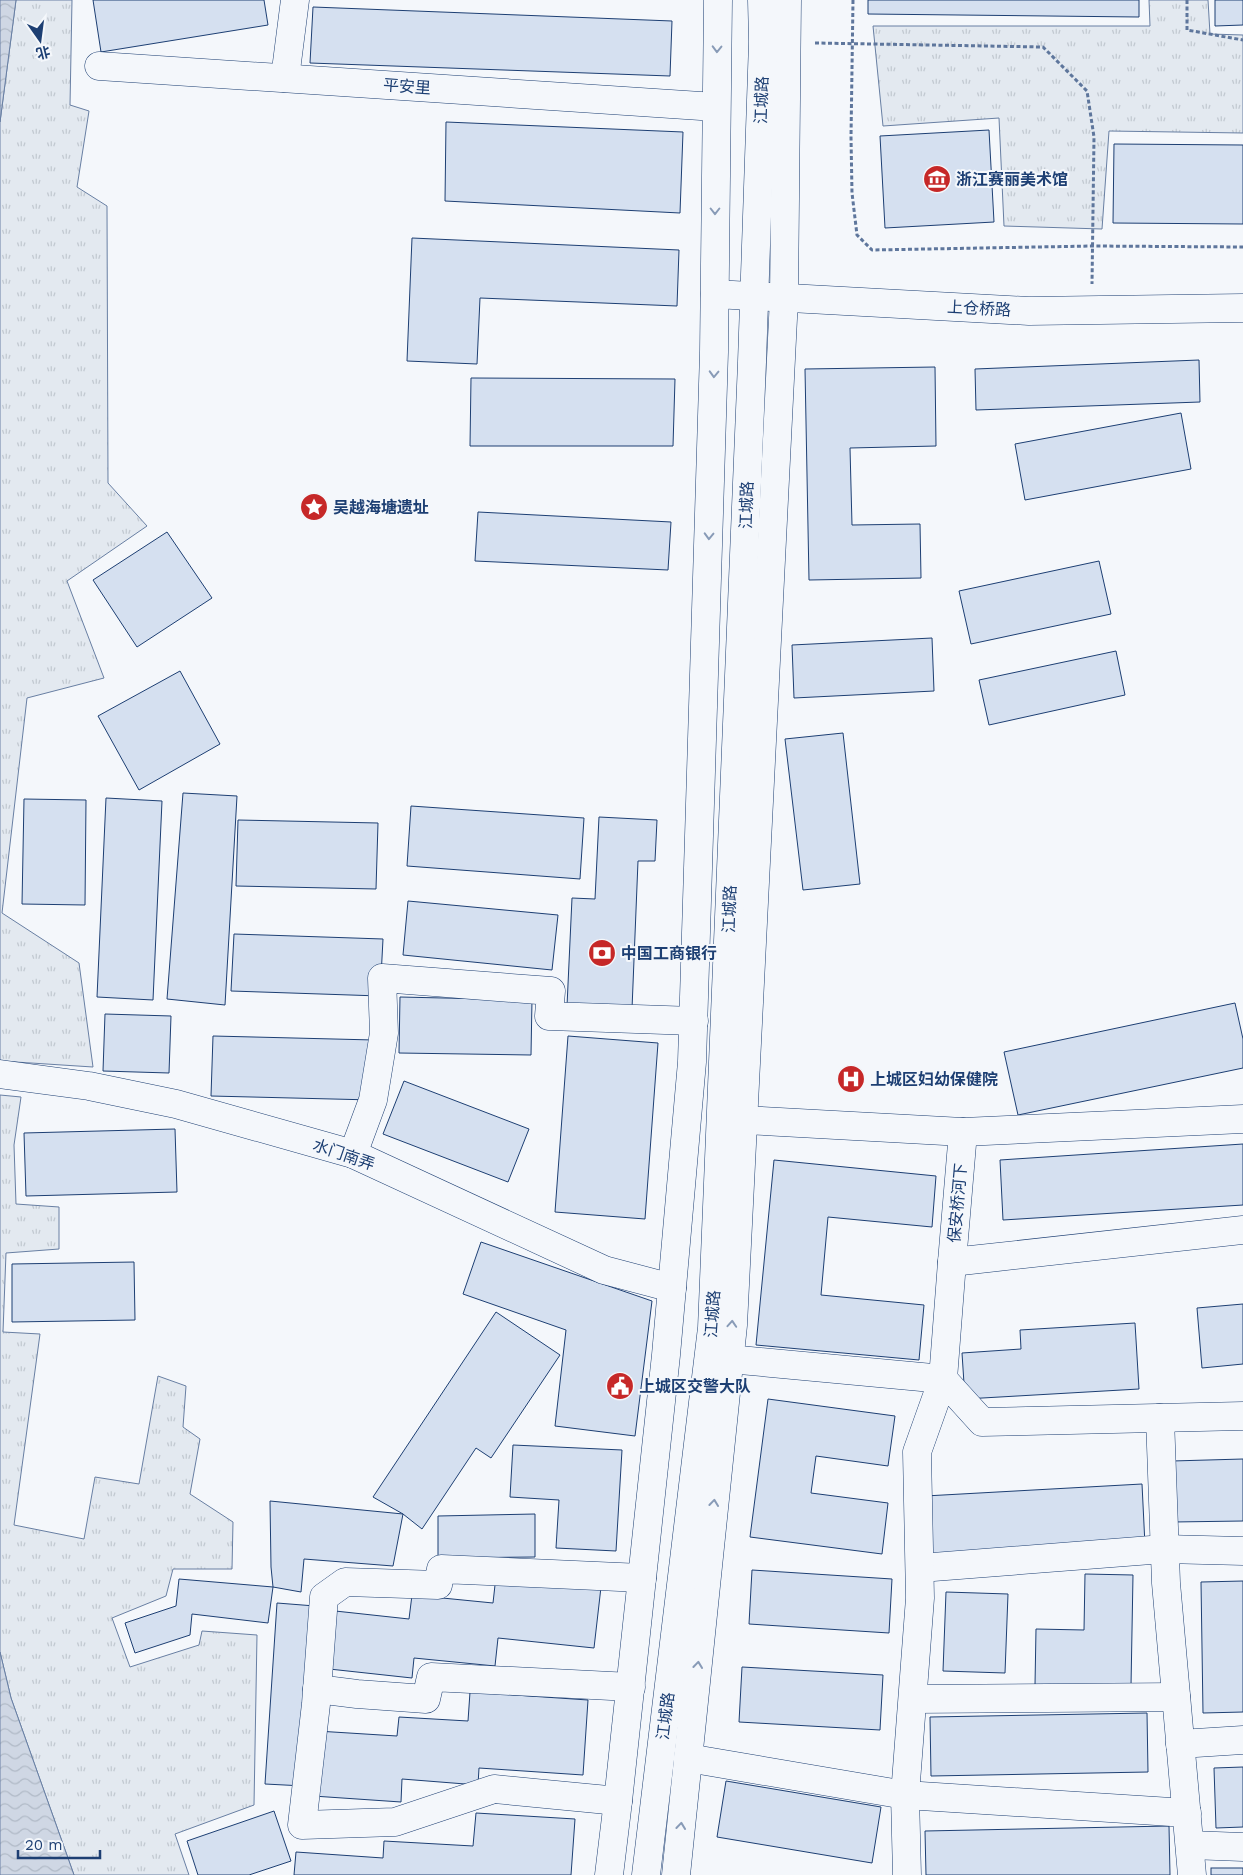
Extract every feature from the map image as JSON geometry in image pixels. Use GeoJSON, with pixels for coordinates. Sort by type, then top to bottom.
{"type":"FeatureCollection","features":[{"type":"Feature","properties":{"kind":"street"},"geometry":{"type":"LineString","coordinates":[[285,78],[295,0]]}},
{"type":"Feature","properties":{"kind":"street","name":"江城路"},"geometry":{"type":"LineString","coordinates":[[609,1875],[631,1687],[672,1288],[692,1062],[715,294],[718,0]]}},
{"type":"Feature","properties":{"kind":"street","name":"江城路"},"geometry":{"type":"LineString","coordinates":[[646,1875],[712,1328],[754,296],[763,42],[762,0]]}},
{"type":"Feature","properties":{"kind":"street","name":"江城路"},"geometry":{"type":"LineString","coordinates":[[676,1875],[729,1359],[744,1120],[784,298],[787,0]]}},
{"type":"Feature","properties":{"kind":"street","name":"平安里"},"geometry":{"type":"LineString","coordinates":[[99,66],[716,107]]}},
{"type":"Feature","properties":{"kind":"street","name":"上仓桥路"},"geometry":{"type":"LineString","coordinates":[[715,294],[1029,311],[1243,308]]}},
{"type":"Feature","properties":{"kind":"street"},"geometry":{"type":"LineString","coordinates":[[353,1154],[373,1100],[384,1033],[382,978],[551,991],[549,1016],[694,1021]]}},
{"type":"Feature","properties":{"kind":"street","name":"水门南弄"},"geometry":{"type":"LineString","coordinates":[[0,1074],[89,1086],[176,1104],[353,1154],[604,1270],[672,1288]]}},
{"type":"Feature","properties":{"kind":"street"},"geometry":{"type":"LineString","coordinates":[[744,1120],[963,1132],[1243,1119]]}},
{"type":"Feature","properties":{"kind":"street","name":"保安桥河下"},"geometry":{"type":"LineString","coordinates":[[963,1132],[952,1262],[1243,1230]]}},
{"type":"Feature","properties":{"kind":"street"},"geometry":{"type":"LineString","coordinates":[[907,1875],[905,1795],[920,1598],[917,1452],[943,1379],[952,1262]]}},
{"type":"Feature","properties":{"kind":"street"},"geometry":{"type":"LineString","coordinates":[[729,1359],[943,1379],[982,1422],[1243,1416]]}},
{"type":"Feature","properties":{"kind":"street"},"geometry":{"type":"LineString","coordinates":[[1160,1418],[1166,1583],[1192,1875]]}},
{"type":"Feature","properties":{"kind":"street"},"geometry":{"type":"LineString","coordinates":[[920,1568],[1164,1549],[1243,1551]]}},
{"type":"Feature","properties":{"kind":"street"},"geometry":{"type":"LineString","coordinates":[[618,1801],[494,1789],[395,1822],[302,1825],[318,1689],[324,1597],[346,1582],[438,1585],[441,1569],[642,1578]]}},
{"type":"Feature","properties":{"kind":"street"},"geometry":{"type":"LineString","coordinates":[[318,1689],[426,1699],[431,1677],[631,1687]]}},
{"type":"Feature","properties":{"kind":"street"},"geometry":{"type":"LineString","coordinates":[[913,1698],[1176,1697]]}},
{"type":"Feature","properties":{"kind":"street"},"geometry":{"type":"LineString","coordinates":[[1180,1744],[1243,1740]]}},
{"type":"Feature","properties":{"kind":"street"},"geometry":{"type":"LineString","coordinates":[[688,1758],[905,1795],[1187,1814]]}},
{"type":"Feature","properties":{"kind":"street"},"geometry":{"type":"LineString","coordinates":[[1190,1845],[1243,1847]]}},
{"type":"Feature","properties":{"kind":"path"},"geometry":{"type":"LineString","coordinates":[[853,0],[852,193],[857,235],[872,250],[1092,246],[1243,247]]}},
{"type":"Feature","properties":{"kind":"path"},"geometry":{"type":"LineString","coordinates":[[1187,0],[1187,30],[1243,40]]}},
{"type":"Feature","properties":{"kind":"path"},"geometry":{"type":"LineString","coordinates":[[787,43],[1043,47],[1087,91],[1094,137],[1093,310]]}},
{"type":"Feature","properties":{"kind":"green space"},"geometry":{"type":"Polygon","coordinates":[[[16,0],[72,0],[70,105],[89,111],[77,187],[107,206],[108,483],[147,526],[67,581],[104,678],[27,698],[2,913],[79,963],[93,1067],[0,1061],[0,122],[16,0]]]}},
{"type":"Feature","properties":{"kind":"green space"},"geometry":{"type":"Polygon","coordinates":[[[1149,0],[1208,0],[1210,34],[1243,35],[1243,133],[1109,131],[1102,229],[1004,226],[999,118],[883,126],[873,26],[1150,26],[1149,0]]]}},
{"type":"Feature","properties":{"kind":"green space"},"geometry":{"type":"Polygon","coordinates":[[[0,1095],[21,1097],[14,1145],[16,1204],[59,1207],[59,1249],[6,1253],[3,1332],[40,1334],[14,1525],[84,1539],[95,1477],[139,1484],[158,1376],[186,1386],[183,1427],[200,1439],[190,1494],[233,1522],[232,1569],[173,1569],[166,1596],[112,1618],[130,1667],[199,1645],[202,1631],[257,1635],[254,1805],[175,1834],[189,1875],[74,1875],[11,1698],[0,1652],[0,1095]]]}},
{"type":"Feature","properties":{"kind":"water"},"geometry":{"type":"Polygon","coordinates":[[[0,0],[16,0],[0,122],[0,0]]]}},
{"type":"Feature","properties":{"kind":"water"},"geometry":{"type":"Polygon","coordinates":[[[0,1652],[11,1698],[74,1875],[0,1875],[0,1652]]]}},
{"type":"Feature","properties":{"kind":"building"},"geometry":{"type":"Polygon","coordinates":[[[93,0],[264,0],[268,25],[101,52],[93,0]]]}},
{"type":"Feature","properties":{"kind":"building"},"geometry":{"type":"Polygon","coordinates":[[[868,0],[1139,0],[1139,17],[868,14],[868,0]]]}},
{"type":"Feature","properties":{"kind":"building"},"geometry":{"type":"Polygon","coordinates":[[[1215,0],[1243,0],[1243,25],[1215,26],[1215,0]]]}},
{"type":"Feature","properties":{"kind":"building"},"geometry":{"type":"Polygon","coordinates":[[[313,7],[672,21],[670,76],[310,63],[313,7]]]}},
{"type":"Feature","properties":{"kind":"building"},"geometry":{"type":"Polygon","coordinates":[[[446,122],[683,132],[680,213],[445,201],[446,122]]]}},
{"type":"Feature","properties":{"kind":"building","name":"浙江赛丽美术馆"},"geometry":{"type":"Polygon","coordinates":[[[989,130],[994,222],[885,228],[880,136],[989,130]]]}},
{"type":"Feature","properties":{"kind":"building"},"geometry":{"type":"Polygon","coordinates":[[[1114,144],[1243,145],[1243,224],[1113,223],[1114,144]]]}},
{"type":"Feature","properties":{"kind":"building"},"geometry":{"type":"Polygon","coordinates":[[[412,238],[679,250],[677,306],[480,298],[477,364],[407,361],[412,238]]]}},
{"type":"Feature","properties":{"kind":"building"},"geometry":{"type":"Polygon","coordinates":[[[1199,360],[1200,402],[976,410],[975,369],[1199,360]]]}},
{"type":"Feature","properties":{"kind":"building"},"geometry":{"type":"Polygon","coordinates":[[[935,367],[936,446],[850,448],[852,525],[920,524],[921,578],[809,580],[805,369],[935,367]]]}},
{"type":"Feature","properties":{"kind":"building"},"geometry":{"type":"Polygon","coordinates":[[[471,378],[675,379],[673,446],[470,446],[471,378]]]}},
{"type":"Feature","properties":{"kind":"building"},"geometry":{"type":"Polygon","coordinates":[[[1181,413],[1191,469],[1025,500],[1015,444],[1181,413]]]}},
{"type":"Feature","properties":{"kind":"building"},"geometry":{"type":"Polygon","coordinates":[[[478,512],[671,522],[668,570],[475,561],[478,512]]]}},
{"type":"Feature","properties":{"kind":"building"},"geometry":{"type":"Polygon","coordinates":[[[167,532],[212,598],[137,647],[93,580],[167,532]]]}},
{"type":"Feature","properties":{"kind":"building"},"geometry":{"type":"Polygon","coordinates":[[[1099,561],[1111,614],[971,644],[959,591],[1099,561]]]}},
{"type":"Feature","properties":{"kind":"building"},"geometry":{"type":"Polygon","coordinates":[[[932,638],[934,691],[794,698],[792,645],[932,638]]]}},
{"type":"Feature","properties":{"kind":"building"},"geometry":{"type":"Polygon","coordinates":[[[1116,651],[1125,695],[989,725],[979,680],[1116,651]]]}},
{"type":"Feature","properties":{"kind":"building"},"geometry":{"type":"Polygon","coordinates":[[[180,671],[220,744],[139,790],[98,716],[180,671]]]}},
{"type":"Feature","properties":{"kind":"building"},"geometry":{"type":"Polygon","coordinates":[[[843,733],[860,884],[803,890],[785,739],[843,733]]]}},
{"type":"Feature","properties":{"kind":"building"},"geometry":{"type":"Polygon","coordinates":[[[183,793],[237,796],[225,1005],[167,999],[183,793]]]}},
{"type":"Feature","properties":{"kind":"building"},"geometry":{"type":"Polygon","coordinates":[[[106,798],[162,801],[153,1000],[97,997],[106,798]]]}},
{"type":"Feature","properties":{"kind":"building"},"geometry":{"type":"Polygon","coordinates":[[[24,799],[86,800],[85,905],[22,904],[24,799]]]}},
{"type":"Feature","properties":{"kind":"building"},"geometry":{"type":"Polygon","coordinates":[[[411,806],[584,818],[580,879],[407,866],[411,806]]]}},
{"type":"Feature","properties":{"kind":"building","name":"中国工商银行"},"geometry":{"type":"Polygon","coordinates":[[[599,817],[657,820],[655,861],[638,861],[632,1009],[567,1006],[572,898],[595,899],[599,817]]]}},
{"type":"Feature","properties":{"kind":"building"},"geometry":{"type":"Polygon","coordinates":[[[238,820],[378,823],[376,889],[236,886],[238,820]]]}},
{"type":"Feature","properties":{"kind":"building"},"geometry":{"type":"Polygon","coordinates":[[[408,901],[558,915],[552,970],[403,955],[408,901]]]}},
{"type":"Feature","properties":{"kind":"building"},"geometry":{"type":"Polygon","coordinates":[[[234,934],[383,939],[380,996],[231,991],[234,934]]]}},
{"type":"Feature","properties":{"kind":"building"},"geometry":{"type":"Polygon","coordinates":[[[400,997],[532,1000],[531,1055],[399,1053],[400,997]]]}},
{"type":"Feature","properties":{"kind":"building"},"geometry":{"type":"Polygon","coordinates":[[[1235,1003],[1243,1039],[1243,1068],[1018,1115],[1004,1052],[1235,1003]]]}},
{"type":"Feature","properties":{"kind":"building"},"geometry":{"type":"Polygon","coordinates":[[[105,1014],[171,1016],[169,1073],[103,1071],[105,1014]]]}},
{"type":"Feature","properties":{"kind":"building"},"geometry":{"type":"Polygon","coordinates":[[[213,1036],[374,1040],[373,1100],[211,1096],[213,1036]]]}},
{"type":"Feature","properties":{"kind":"building"},"geometry":{"type":"Polygon","coordinates":[[[568,1036],[658,1043],[645,1219],[555,1212],[568,1036]]]}},
{"type":"Feature","properties":{"kind":"building"},"geometry":{"type":"Polygon","coordinates":[[[404,1081],[529,1129],[508,1182],[383,1134],[404,1081]]]}},
{"type":"Feature","properties":{"kind":"building"},"geometry":{"type":"Polygon","coordinates":[[[175,1129],[177,1192],[26,1196],[24,1133],[175,1129]]]}},
{"type":"Feature","properties":{"kind":"building"},"geometry":{"type":"Polygon","coordinates":[[[1243,1144],[1243,1205],[1003,1220],[1000,1160],[1243,1144]]]}},
{"type":"Feature","properties":{"kind":"building"},"geometry":{"type":"Polygon","coordinates":[[[774,1160],[936,1176],[932,1227],[828,1217],[821,1295],[924,1305],[919,1360],[756,1345],[774,1160]]]}},
{"type":"Feature","properties":{"kind":"building"},"geometry":{"type":"Polygon","coordinates":[[[481,1242],[652,1301],[635,1436],[555,1426],[566,1330],[463,1294],[481,1242]]]}},
{"type":"Feature","properties":{"kind":"building"},"geometry":{"type":"Polygon","coordinates":[[[134,1262],[135,1320],[12,1322],[12,1264],[134,1262]]]}},
{"type":"Feature","properties":{"kind":"building"},"geometry":{"type":"Polygon","coordinates":[[[1243,1304],[1243,1364],[1202,1368],[1197,1308],[1243,1304]]]}},
{"type":"Feature","properties":{"kind":"building"},"geometry":{"type":"Polygon","coordinates":[[[496,1312],[560,1355],[491,1458],[476,1448],[422,1529],[403,1514],[373,1497],[496,1312]]]}},
{"type":"Feature","properties":{"kind":"building"},"geometry":{"type":"Polygon","coordinates":[[[1135,1323],[1139,1389],[965,1399],[962,1353],[1021,1349],[1020,1330],[1135,1323]]]}},
{"type":"Feature","properties":{"kind":"building"},"geometry":{"type":"Polygon","coordinates":[[[768,1399],[895,1416],[888,1466],[816,1456],[811,1493],[888,1503],[882,1554],[750,1537],[768,1399]]]}},
{"type":"Feature","properties":{"kind":"building"},"geometry":{"type":"Polygon","coordinates":[[[513,1445],[622,1450],[616,1551],[556,1548],[559,1500],[510,1497],[513,1445]]]}},
{"type":"Feature","properties":{"kind":"building"},"geometry":{"type":"Polygon","coordinates":[[[1243,1459],[1243,1521],[1173,1522],[1172,1461],[1243,1459]]]}},
{"type":"Feature","properties":{"kind":"building"},"geometry":{"type":"Polygon","coordinates":[[[1142,1484],[1145,1545],[928,1558],[925,1496],[1142,1484]]]}},
{"type":"Feature","properties":{"kind":"building"},"geometry":{"type":"Polygon","coordinates":[[[270,1501],[403,1514],[393,1566],[304,1559],[301,1592],[273,1587],[270,1501]]]}},
{"type":"Feature","properties":{"kind":"building"},"geometry":{"type":"Polygon","coordinates":[[[535,1514],[535,1557],[438,1558],[438,1516],[535,1514]]]}},
{"type":"Feature","properties":{"kind":"building"},"geometry":{"type":"Polygon","coordinates":[[[752,1570],[892,1579],[889,1633],[749,1624],[752,1570]]]}},
{"type":"Feature","properties":{"kind":"building"},"geometry":{"type":"Polygon","coordinates":[[[1085,1574],[1133,1575],[1131,1686],[1035,1685],[1036,1629],[1084,1630],[1085,1574]]]}},
{"type":"Feature","properties":{"kind":"building"},"geometry":{"type":"Polygon","coordinates":[[[496,1576],[601,1587],[594,1648],[498,1638],[495,1666],[414,1658],[412,1678],[320,1668],[326,1610],[409,1619],[412,1595],[493,1603],[496,1576]]]}},
{"type":"Feature","properties":{"kind":"building"},"geometry":{"type":"Polygon","coordinates":[[[179,1579],[273,1587],[268,1623],[192,1614],[190,1635],[135,1653],[125,1623],[176,1606],[179,1579]]]}},
{"type":"Feature","properties":{"kind":"building"},"geometry":{"type":"Polygon","coordinates":[[[1243,1581],[1243,1712],[1203,1713],[1201,1582],[1243,1581]]]}},
{"type":"Feature","properties":{"kind":"building"},"geometry":{"type":"Polygon","coordinates":[[[946,1592],[1008,1594],[1005,1673],[943,1671],[946,1592]]]}},
{"type":"Feature","properties":{"kind":"building"},"geometry":{"type":"Polygon","coordinates":[[[277,1603],[315,1606],[304,1786],[265,1784],[277,1603]]]}},
{"type":"Feature","properties":{"kind":"building"},"geometry":{"type":"Polygon","coordinates":[[[742,1667],[883,1675],[880,1730],[739,1722],[742,1667]]]}},
{"type":"Feature","properties":{"kind":"building"},"geometry":{"type":"Polygon","coordinates":[[[470,1692],[588,1700],[583,1775],[479,1768],[478,1785],[402,1779],[401,1802],[313,1796],[317,1731],[397,1736],[399,1717],[468,1721],[470,1692]]]}},
{"type":"Feature","properties":{"kind":"building"},"geometry":{"type":"Polygon","coordinates":[[[1147,1713],[1148,1772],[931,1776],[930,1717],[1147,1713]]]}},
{"type":"Feature","properties":{"kind":"building"},"geometry":{"type":"Polygon","coordinates":[[[1243,1767],[1243,1827],[1216,1828],[1214,1768],[1243,1767]]]}},
{"type":"Feature","properties":{"kind":"building"},"geometry":{"type":"Polygon","coordinates":[[[726,1781],[881,1807],[872,1863],[717,1837],[726,1781]]]}},
{"type":"Feature","properties":{"kind":"building"},"geometry":{"type":"Polygon","coordinates":[[[274,1811],[291,1861],[249,1875],[198,1875],[187,1841],[274,1811]]]}},
{"type":"Feature","properties":{"kind":"building"},"geometry":{"type":"Polygon","coordinates":[[[476,1813],[575,1819],[571,1875],[294,1875],[296,1852],[383,1858],[384,1841],[473,1846],[476,1813]]]}},
{"type":"Feature","properties":{"kind":"building"},"geometry":{"type":"Polygon","coordinates":[[[1169,1826],[1170,1875],[926,1875],[925,1831],[1169,1826]]]}},
{"type":"Feature","properties":{"kind":"building"},"geometry":{"type":"Polygon","coordinates":[[[1211,1868],[1243,1868],[1243,1875],[1211,1875],[1211,1868]]]}},
{"type":"Feature","properties":{"kind":"place","name":"浙江赛丽美术馆"},"geometry":{"type":"Point","coordinates":[937,179]}},
{"type":"Feature","properties":{"kind":"place","name":"吴越海塘遗址"},"geometry":{"type":"Point","coordinates":[314,507]}},
{"type":"Feature","properties":{"kind":"place","name":"中国工商银行"},"geometry":{"type":"Point","coordinates":[602,953]}},
{"type":"Feature","properties":{"kind":"place","name":"上城区妇幼保健院"},"geometry":{"type":"Point","coordinates":[851,1079]}},
{"type":"Feature","properties":{"kind":"place","name":"上城区交警大队"},"geometry":{"type":"Point","coordinates":[620,1386]}}]}
